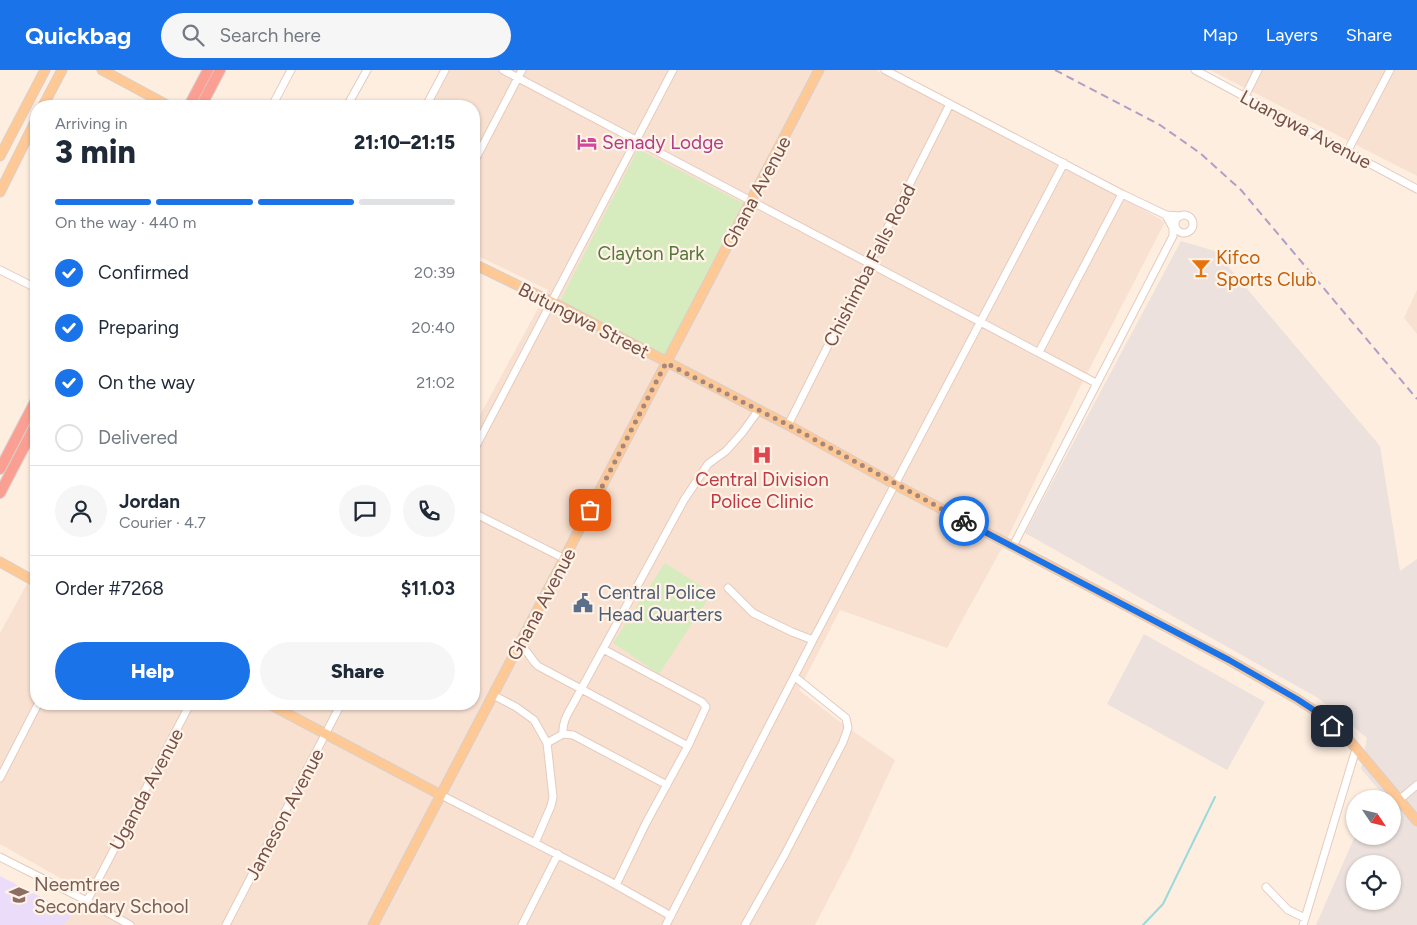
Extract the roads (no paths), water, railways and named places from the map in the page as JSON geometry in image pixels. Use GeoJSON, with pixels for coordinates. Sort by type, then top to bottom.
{"type":"FeatureCollection","features":[{"type":"Feature","properties":{"kind":"highway"},"geometry":{"type":"LineString","coordinates":[[192,100],[208,70]]}},
{"type":"Feature","properties":{"kind":"highway"},"geometry":{"type":"LineString","coordinates":[[204,100],[220,70]]}},
{"type":"Feature","properties":{"kind":"highway"},"geometry":{"type":"LineString","coordinates":[[0,469],[30,412]]}},
{"type":"Feature","properties":{"kind":"highway"},"geometry":{"type":"LineString","coordinates":[[0,493],[30,436]]}},
{"type":"Feature","properties":{"kind":"main road"},"geometry":{"type":"LineString","coordinates":[[0,156],[45,70]]}},
{"type":"Feature","properties":{"kind":"main road"},"geometry":{"type":"LineString","coordinates":[[46,100],[62,70]]}},
{"type":"Feature","properties":{"kind":"main road"},"geometry":{"type":"LineString","coordinates":[[102,70],[159,100]]}},
{"type":"Feature","properties":{"kind":"main road","name":"Ghana Avenue"},"geometry":{"type":"LineString","coordinates":[[373,925],[819,70]]}},
{"type":"Feature","properties":{"kind":"main road"},"geometry":{"type":"LineString","coordinates":[[0,192],[30,132]]}},
{"type":"Feature","properties":{"kind":"main road","name":"Butungwa Street"},"geometry":{"type":"LineString","coordinates":[[480,267],[552,302],[788,425],[896,485],[1229,660],[1297,699],[1320,714],[1356,749],[1391,790]]}},
{"type":"Feature","properties":{"kind":"main road"},"geometry":{"type":"LineString","coordinates":[[0,562],[30,579]]}},
{"type":"Feature","properties":{"kind":"main road"},"geometry":{"type":"LineString","coordinates":[[280,710],[441,795]]}},
{"type":"Feature","properties":{"kind":"main road","name":"Butungwa Street"},"geometry":{"type":"LineString","coordinates":[[1401,802],[1417,821]]}},
{"type":"Feature","properties":{"kind":"street"},"geometry":{"type":"LineString","coordinates":[[275,100],[291,70]]}},
{"type":"Feature","properties":{"kind":"street"},"geometry":{"type":"LineString","coordinates":[[350,100],[366,70]]}},
{"type":"Feature","properties":{"kind":"street"},"geometry":{"type":"LineString","coordinates":[[429,100],[445,70]]}},
{"type":"Feature","properties":{"kind":"street"},"geometry":{"type":"LineString","coordinates":[[503,70],[1096,383]]}},
{"type":"Feature","properties":{"kind":"street"},"geometry":{"type":"LineString","coordinates":[[480,151],[522,70]]}},
{"type":"Feature","properties":{"kind":"street"},"geometry":{"type":"LineString","coordinates":[[480,439],[673,70]]}},
{"type":"Feature","properties":{"kind":"street"},"geometry":{"type":"LineString","coordinates":[[885,70],[1168,218],[1178,233]]}},
{"type":"Feature","properties":{"kind":"street","name":"Luangwa Avenue"},"geometry":{"type":"LineString","coordinates":[[1195,70],[1417,189]]}},
{"type":"Feature","properties":{"kind":"street"},"geometry":{"type":"LineString","coordinates":[[1245,96],[1258,70]]}},
{"type":"Feature","properties":{"kind":"street"},"geometry":{"type":"LineString","coordinates":[[1347,152],[1390,70]]}},
{"type":"Feature","properties":{"kind":"street","name":"Chishimba Falls Road"},"geometry":{"type":"LineString","coordinates":[[788,425],[950,104]]}},
{"type":"Feature","properties":{"kind":"street"},"geometry":{"type":"LineString","coordinates":[[666,925],[813,640],[1064,163]]}},
{"type":"Feature","properties":{"kind":"street"},"geometry":{"type":"LineString","coordinates":[[1039,352],[1122,194]]}},
{"type":"Feature","properties":{"kind":"street"},"geometry":{"type":"LineString","coordinates":[[1013,546],[1096,383],[1178,233],[1176,222],[1181,216]]}},
{"type":"Feature","properties":{"kind":"street"},"geometry":{"type":"LineString","coordinates":[[1168,218],[1188,216],[1193,223],[1190,230],[1178,233]]}},
{"type":"Feature","properties":{"kind":"street"},"geometry":{"type":"LineString","coordinates":[[0,270],[30,285]]}},
{"type":"Feature","properties":{"kind":"street"},"geometry":{"type":"LineString","coordinates":[[563,734],[564,721],[684,500],[708,464],[726,452],[758,411]]}},
{"type":"Feature","properties":{"kind":"street"},"geometry":{"type":"LineString","coordinates":[[480,515],[565,559]]}},
{"type":"Feature","properties":{"kind":"street"},"geometry":{"type":"LineString","coordinates":[[728,588],[753,612],[792,632],[813,640]]}},
{"type":"Feature","properties":{"kind":"street"},"geometry":{"type":"LineString","coordinates":[[518,646],[526,650],[538,666],[688,746]]}},
{"type":"Feature","properties":{"kind":"street"},"geometry":{"type":"LineString","coordinates":[[603,649],[704,704],[705,711],[646,823],[616,886]]}},
{"type":"Feature","properties":{"kind":"street"},"geometry":{"type":"LineString","coordinates":[[745,925],[785,854],[843,742],[848,728],[846,718],[795,677]]}},
{"type":"Feature","properties":{"kind":"street"},"geometry":{"type":"LineString","coordinates":[[493,695],[516,707],[534,720],[546,743],[553,797],[535,843]]}},
{"type":"Feature","properties":{"kind":"street"},"geometry":{"type":"LineString","coordinates":[[0,778],[35,710]]}},
{"type":"Feature","properties":{"kind":"street","name":"Uganda Avenue"},"geometry":{"type":"LineString","coordinates":[[87,901],[187,710]]}},
{"type":"Feature","properties":{"kind":"street","name":"Jameson Avenue"},"geometry":{"type":"LineString","coordinates":[[226,925],[339,710]]}},
{"type":"Feature","properties":{"kind":"street"},"geometry":{"type":"LineString","coordinates":[[546,743],[563,734],[573,735],[667,786]]}},
{"type":"Feature","properties":{"kind":"street"},"geometry":{"type":"LineString","coordinates":[[1266,887],[1288,910],[1304,921],[1356,749]]}},
{"type":"Feature","properties":{"kind":"street"},"geometry":{"type":"LineString","coordinates":[[1401,798],[1417,785]]}},
{"type":"Feature","properties":{"kind":"street"},"geometry":{"type":"LineString","coordinates":[[441,795],[558,854],[671,916]]}},
{"type":"Feature","properties":{"kind":"street"},"geometry":{"type":"LineString","coordinates":[[522,925],[558,854]]}},
{"type":"Feature","properties":{"kind":"street"},"geometry":{"type":"LineString","coordinates":[[0,857],[130,925]]}},
{"type":"Feature","properties":{"kind":"waterway"},"geometry":{"type":"LineString","coordinates":[[1143,925],[1163,904],[1215,797]]}},
{"type":"Feature","properties":{"kind":"railway"},"geometry":{"type":"LineString","coordinates":[[1055,70],[1160,125],[1200,153],[1241,190],[1417,399]]}},
{"type":"Feature","properties":{"kind":"place","name":"Senady Lodge"},"geometry":{"type":"Point","coordinates":[587,142]}},
{"type":"Feature","properties":{"kind":"place","name":"Kifco Sports Club"},"geometry":{"type":"Point","coordinates":[1201,268]}},
{"type":"Feature","properties":{"kind":"place","name":"Central Division Police Clinic"},"geometry":{"type":"Point","coordinates":[762,455]}},
{"type":"Feature","properties":{"kind":"place","name":"Central Police Head Quarters"},"geometry":{"type":"Point","coordinates":[583,603]}},
{"type":"Feature","properties":{"kind":"place","name":"Neemtree Secondary School"},"geometry":{"type":"Point","coordinates":[19,895]}},
{"type":"Feature","properties":{"kind":"park label","name":"Clayton Park"},"geometry":{"type":"Point","coordinates":[651,253]}}]}
